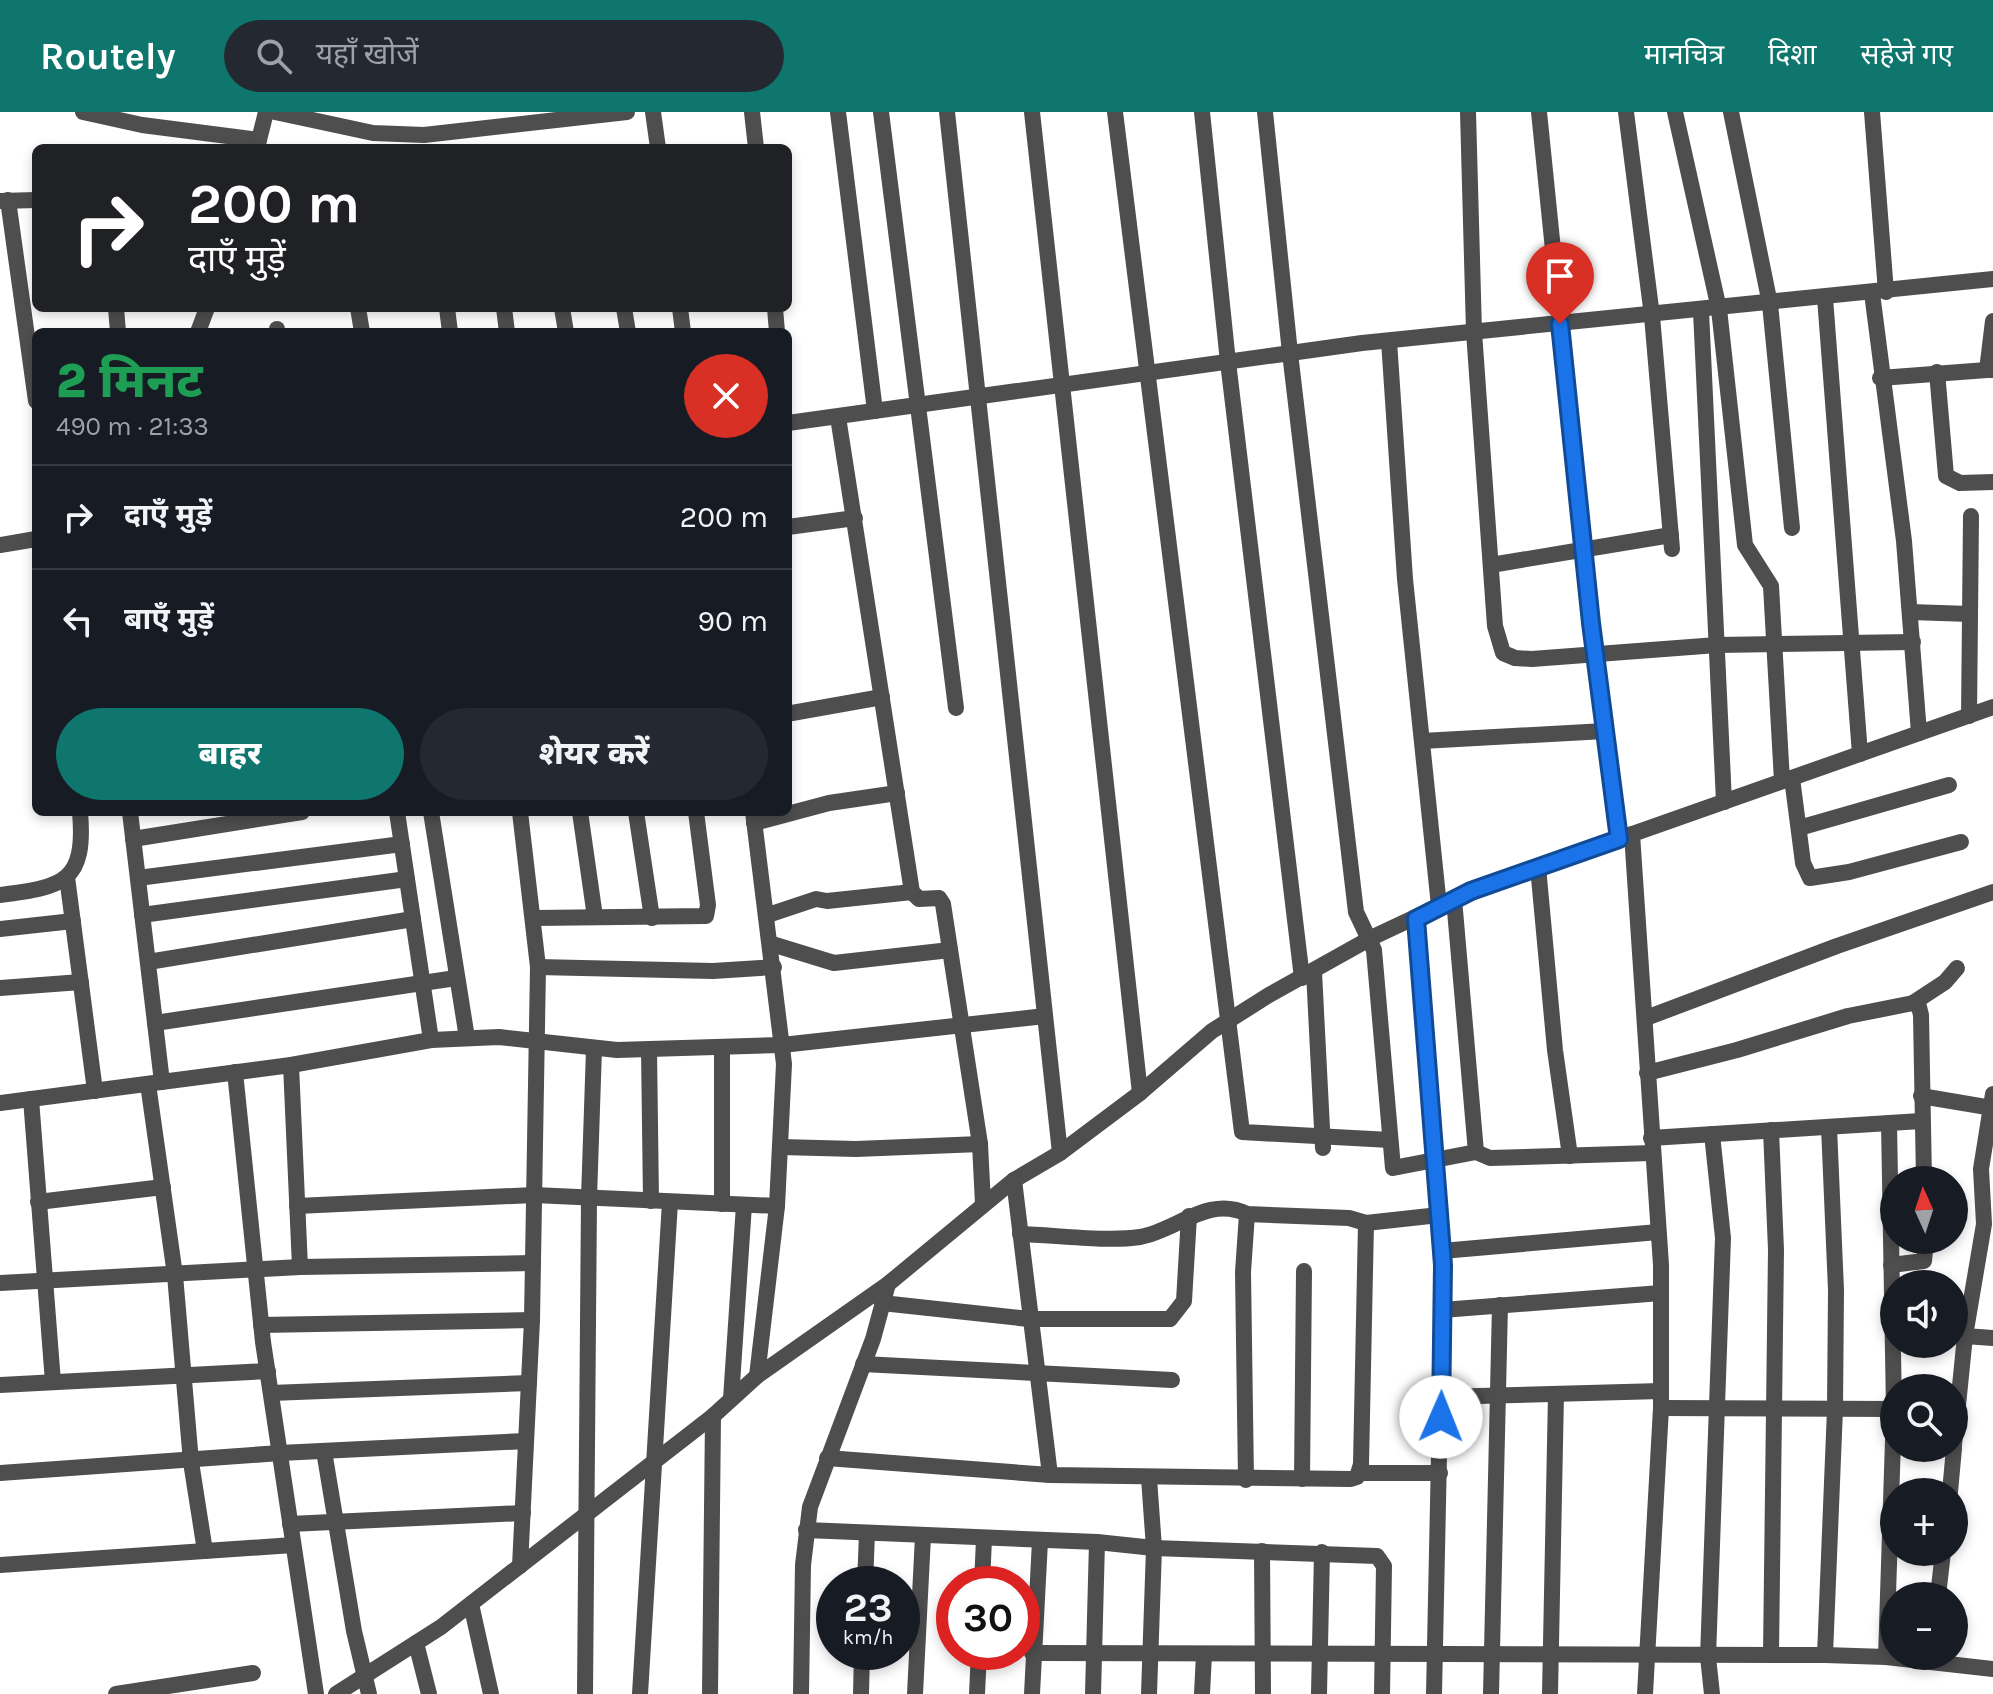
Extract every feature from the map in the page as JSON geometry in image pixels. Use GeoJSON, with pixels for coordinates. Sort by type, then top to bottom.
{"type":"FeatureCollection","features":[{"type":"Feature","properties":{"kind":"street"},"geometry":{"type":"LineString","coordinates":[[83,112],[258,144],[266,112]]}},
{"type":"Feature","properties":{"kind":"street"},"geometry":{"type":"LineString","coordinates":[[275,112],[373,133],[424,135],[627,112]]}},
{"type":"Feature","properties":{"kind":"street"},"geometry":{"type":"LineString","coordinates":[[653,112],[657,144]]}},
{"type":"Feature","properties":{"kind":"street"},"geometry":{"type":"LineString","coordinates":[[752,112],[756,144]]}},
{"type":"Feature","properties":{"kind":"street"},"geometry":{"type":"LineString","coordinates":[[838,112],[875,411]]}},
{"type":"Feature","properties":{"kind":"street"},"geometry":{"type":"LineString","coordinates":[[881,112],[956,708]]}},
{"type":"Feature","properties":{"kind":"street"},"geometry":{"type":"LineString","coordinates":[[947,112],[1060,1153]]}},
{"type":"Feature","properties":{"kind":"street"},"geometry":{"type":"LineString","coordinates":[[1032,112],[1140,1093]]}},
{"type":"Feature","properties":{"kind":"street"},"geometry":{"type":"LineString","coordinates":[[1115,112],[1242,1132],[1323,1141],[1390,1140]]}},
{"type":"Feature","properties":{"kind":"street"},"geometry":{"type":"LineString","coordinates":[[1202,112],[1228,362],[1308,975],[1323,1141]]}},
{"type":"Feature","properties":{"kind":"street"},"geometry":{"type":"LineString","coordinates":[[1265,112],[1356,912],[1371,938],[1393,1168],[1476,1152],[1490,1158],[1570,1156],[1712,1134],[1921,1121]]}},
{"type":"Feature","properties":{"kind":"street"},"geometry":{"type":"LineString","coordinates":[[1468,112],[1474,332],[1495,626],[1503,653],[1532,659],[1717,645],[1913,642]]}},
{"type":"Feature","properties":{"kind":"street"},"geometry":{"type":"LineString","coordinates":[[1539,112],[1583,551],[1605,731],[1626,836],[1646,1018],[1661,1293],[1661,1399],[1645,1694]]}},
{"type":"Feature","properties":{"kind":"street"},"geometry":{"type":"LineString","coordinates":[[1491,565],[1672,542],[1652,316],[1626,112]]}},
{"type":"Feature","properties":{"kind":"street"},"geometry":{"type":"LineString","coordinates":[[1675,112],[1719,309],[1745,545],[1771,586],[1787,780],[1799,828],[1805,874],[1819,879],[1961,842]]}},
{"type":"Feature","properties":{"kind":"street"},"geometry":{"type":"LineString","coordinates":[[1731,112],[1770,304],[1792,528]]}},
{"type":"Feature","properties":{"kind":"street"},"geometry":{"type":"LineString","coordinates":[[1872,112],[1880,378],[1904,541],[1919,733]]}},
{"type":"Feature","properties":{"kind":"street"},"geometry":{"type":"LineString","coordinates":[[32,200],[4,201],[32,376]]}},
{"type":"Feature","properties":{"kind":"street"},"geometry":{"type":"LineString","coordinates":[[792,423],[1389,341],[1993,279]]}},
{"type":"Feature","properties":{"kind":"street"},"geometry":{"type":"LineString","coordinates":[[1825,298],[1860,754]]}},
{"type":"Feature","properties":{"kind":"street"},"geometry":{"type":"LineString","coordinates":[[1701,311],[1724,802]]}},
{"type":"Feature","properties":{"kind":"street"},"geometry":{"type":"LineString","coordinates":[[1880,378],[1990,370],[1993,321]]}},
{"type":"Feature","properties":{"kind":"street"},"geometry":{"type":"LineString","coordinates":[[1389,341],[1405,579],[1422,741],[1446,903],[1476,1152]]}},
{"type":"Feature","properties":{"kind":"street"},"geometry":{"type":"LineString","coordinates":[[1937,372],[1946,476],[1960,483],[1993,482]]}},
{"type":"Feature","properties":{"kind":"street"},"geometry":{"type":"LineString","coordinates":[[838,417],[912,892],[919,899],[939,898],[950,950],[980,1144],[983,1204]]}},
{"type":"Feature","properties":{"kind":"street"},"geometry":{"type":"LineString","coordinates":[[1969,716],[1971,516]]}},
{"type":"Feature","properties":{"kind":"street"},"geometry":{"type":"LineString","coordinates":[[792,526],[855,518]]}},
{"type":"Feature","properties":{"kind":"street"},"geometry":{"type":"LineString","coordinates":[[1711,535],[1745,545]]}},
{"type":"Feature","properties":{"kind":"street"},"geometry":{"type":"LineString","coordinates":[[0,545],[32,540]]}},
{"type":"Feature","properties":{"kind":"street"},"geometry":{"type":"LineString","coordinates":[[1910,612],[1970,614]]}},
{"type":"Feature","properties":{"kind":"street"},"geometry":{"type":"LineString","coordinates":[[792,713],[882,697]]}},
{"type":"Feature","properties":{"kind":"street"},"geometry":{"type":"LineString","coordinates":[[336,1694],[471,1604],[713,1416],[757,1376],[888,1284],[983,1204],[1014,1180],[1060,1153],[1140,1093],[1230,1019],[1371,938],[1446,903],[1538,867],[1993,707]]}},
{"type":"Feature","properties":{"kind":"street"},"geometry":{"type":"LineString","coordinates":[[1422,741],[1605,731]]}},
{"type":"Feature","properties":{"kind":"street"},"geometry":{"type":"LineString","coordinates":[[1799,828],[1949,785]]}},
{"type":"Feature","properties":{"kind":"street"},"geometry":{"type":"LineString","coordinates":[[792,810],[897,793]]}},
{"type":"Feature","properties":{"kind":"street"},"geometry":{"type":"LineString","coordinates":[[0,895],[27,892],[63,881],[77,865],[82,843],[80,816]]}},
{"type":"Feature","properties":{"kind":"street"},"geometry":{"type":"LineString","coordinates":[[130,816],[155,1023],[155,1083],[163,1187],[175,1275],[191,1462],[205,1551]]}},
{"type":"Feature","properties":{"kind":"street"},"geometry":{"type":"LineString","coordinates":[[133,839],[277,816]]}},
{"type":"Feature","properties":{"kind":"street"},"geometry":{"type":"LineString","coordinates":[[398,816],[431,1040]]}},
{"type":"Feature","properties":{"kind":"street"},"geometry":{"type":"LineString","coordinates":[[432,816],[467,1038]]}},
{"type":"Feature","properties":{"kind":"street"},"geometry":{"type":"LineString","coordinates":[[520,1566],[532,1320],[538,967],[521,816]]}},
{"type":"Feature","properties":{"kind":"street"},"geometry":{"type":"LineString","coordinates":[[581,816],[595,917]]}},
{"type":"Feature","properties":{"kind":"street"},"geometry":{"type":"LineString","coordinates":[[637,816],[652,918]]}},
{"type":"Feature","properties":{"kind":"street"},"geometry":{"type":"LineString","coordinates":[[534,918],[700,918],[708,911],[696,816]]}},
{"type":"Feature","properties":{"kind":"street"},"geometry":{"type":"LineString","coordinates":[[754,818],[772,944],[782,1045],[777,1206],[757,1376]]}},
{"type":"Feature","properties":{"kind":"street"},"geometry":{"type":"LineString","coordinates":[[138,878],[402,844]]}},
{"type":"Feature","properties":{"kind":"street"},"geometry":{"type":"LineString","coordinates":[[1538,867],[1555,1050],[1570,1156]]}},
{"type":"Feature","properties":{"kind":"street"},"geometry":{"type":"LineString","coordinates":[[67,877],[95,1091]]}},
{"type":"Feature","properties":{"kind":"street"},"geometry":{"type":"LineString","coordinates":[[142,915],[407,879]]}},
{"type":"Feature","properties":{"kind":"street"},"geometry":{"type":"LineString","coordinates":[[768,915],[816,899],[912,892]]}},
{"type":"Feature","properties":{"kind":"street"},"geometry":{"type":"LineString","coordinates":[[1646,1018],[1837,946],[1993,892]]}},
{"type":"Feature","properties":{"kind":"street"},"geometry":{"type":"LineString","coordinates":[[148,962],[413,919]]}},
{"type":"Feature","properties":{"kind":"street"},"geometry":{"type":"LineString","coordinates":[[1416,919],[1442,1251],[1434,1694]]}},
{"type":"Feature","properties":{"kind":"street"},"geometry":{"type":"LineString","coordinates":[[0,929],[73,921]]}},
{"type":"Feature","properties":{"kind":"street"},"geometry":{"type":"LineString","coordinates":[[772,944],[834,963],[950,950]]}},
{"type":"Feature","properties":{"kind":"street"},"geometry":{"type":"LineString","coordinates":[[538,967],[713,971],[774,967]]}},
{"type":"Feature","properties":{"kind":"street"},"geometry":{"type":"LineString","coordinates":[[1647,1073],[1737,1050],[1848,1016],[1913,1003],[1945,982],[1957,968]]}},
{"type":"Feature","properties":{"kind":"street"},"geometry":{"type":"LineString","coordinates":[[155,1023],[456,978]]}},
{"type":"Feature","properties":{"kind":"street"},"geometry":{"type":"LineString","coordinates":[[0,988],[81,982]]}},
{"type":"Feature","properties":{"kind":"street"},"geometry":{"type":"LineString","coordinates":[[1913,1003],[1919,1007],[1921,1015],[1923,1166]]}},
{"type":"Feature","properties":{"kind":"street"},"geometry":{"type":"LineString","coordinates":[[0,1103],[291,1065],[431,1040],[537,1041],[594,1049],[722,1048],[782,1045],[1045,1016]]}},
{"type":"Feature","properties":{"kind":"street"},"geometry":{"type":"LineString","coordinates":[[722,1048],[722,1204]]}},
{"type":"Feature","properties":{"kind":"street"},"geometry":{"type":"LineString","coordinates":[[585,1694],[589,1198],[594,1049]]}},
{"type":"Feature","properties":{"kind":"street"},"geometry":{"type":"LineString","coordinates":[[649,1050],[651,1201]]}},
{"type":"Feature","properties":{"kind":"street"},"geometry":{"type":"LineString","coordinates":[[291,1065],[300,1267]]}},
{"type":"Feature","properties":{"kind":"street"},"geometry":{"type":"LineString","coordinates":[[235,1072],[261,1325],[316,1694]]}},
{"type":"Feature","properties":{"kind":"street"},"geometry":{"type":"LineString","coordinates":[[1921,1096],[1992,1103],[1981,1169],[1984,1224],[1968,1318]]}},
{"type":"Feature","properties":{"kind":"street"},"geometry":{"type":"LineString","coordinates":[[31,1099],[53,1382]]}},
{"type":"Feature","properties":{"kind":"street"},"geometry":{"type":"LineString","coordinates":[[1889,1123],[1893,1374]]}},
{"type":"Feature","properties":{"kind":"street"},"geometry":{"type":"LineString","coordinates":[[1825,1655],[1835,1409],[1836,1290],[1829,1127]]}},
{"type":"Feature","properties":{"kind":"street"},"geometry":{"type":"LineString","coordinates":[[1771,1130],[1776,1250],[1771,1654]]}},
{"type":"Feature","properties":{"kind":"street"},"geometry":{"type":"LineString","coordinates":[[1712,1134],[1723,1238],[1708,1657],[1712,1694]]}},
{"type":"Feature","properties":{"kind":"street"},"geometry":{"type":"LineString","coordinates":[[781,1147],[856,1149],[980,1144]]}},
{"type":"Feature","properties":{"kind":"street"},"geometry":{"type":"LineString","coordinates":[[1014,1180],[1050,1475]]}},
{"type":"Feature","properties":{"kind":"street"},"geometry":{"type":"LineString","coordinates":[[38,1202],[163,1187]]}},
{"type":"Feature","properties":{"kind":"street"},"geometry":{"type":"LineString","coordinates":[[297,1206],[534,1195],[777,1206]]}},
{"type":"Feature","properties":{"kind":"street"},"geometry":{"type":"LineString","coordinates":[[640,1694],[670,1202]]}},
{"type":"Feature","properties":{"kind":"street"},"geometry":{"type":"LineString","coordinates":[[731,1399],[744,1205]]}},
{"type":"Feature","properties":{"kind":"street"},"geometry":{"type":"LineString","coordinates":[[1020,1234],[1141,1237],[1200,1212],[1237,1210],[1247,1214],[1349,1218],[1366,1223],[1439,1215]]}},
{"type":"Feature","properties":{"kind":"street"},"geometry":{"type":"LineString","coordinates":[[1246,1480],[1243,1272],[1247,1214]]}},
{"type":"Feature","properties":{"kind":"street"},"geometry":{"type":"LineString","coordinates":[[882,1303],[1029,1319],[1170,1319],[1184,1301],[1189,1216]]}},
{"type":"Feature","properties":{"kind":"street"},"geometry":{"type":"LineString","coordinates":[[1359,1473],[1366,1223]]}},
{"type":"Feature","properties":{"kind":"street"},"geometry":{"type":"LineString","coordinates":[[1442,1251],[1658,1232]]}},
{"type":"Feature","properties":{"kind":"street"},"geometry":{"type":"LineString","coordinates":[[1891,1265],[1924,1261],[1925,1254]]}},
{"type":"Feature","properties":{"kind":"street"},"geometry":{"type":"LineString","coordinates":[[0,1283],[300,1267],[533,1263]]}},
{"type":"Feature","properties":{"kind":"street"},"geometry":{"type":"LineString","coordinates":[[1302,1479],[1304,1271]]}},
{"type":"Feature","properties":{"kind":"street"},"geometry":{"type":"LineString","coordinates":[[801,1694],[806,1530],[827,1458],[863,1364],[888,1284]]}},
{"type":"Feature","properties":{"kind":"street"},"geometry":{"type":"LineString","coordinates":[[1442,1310],[1661,1293]]}},
{"type":"Feature","properties":{"kind":"street"},"geometry":{"type":"LineString","coordinates":[[1491,1694],[1500,1305]]}},
{"type":"Feature","properties":{"kind":"street"},"geometry":{"type":"LineString","coordinates":[[261,1325],[532,1320]]}},
{"type":"Feature","properties":{"kind":"street"},"geometry":{"type":"LineString","coordinates":[[1968,1336],[1993,1338]]}},
{"type":"Feature","properties":{"kind":"street"},"geometry":{"type":"LineString","coordinates":[[863,1364],[1172,1380]]}},
{"type":"Feature","properties":{"kind":"street"},"geometry":{"type":"LineString","coordinates":[[0,1385],[268,1371]]}},
{"type":"Feature","properties":{"kind":"street"},"geometry":{"type":"LineString","coordinates":[[271,1393],[529,1383]]}},
{"type":"Feature","properties":{"kind":"street"},"geometry":{"type":"LineString","coordinates":[[1441,1397],[1556,1394],[1661,1399],[1719,1408],[1880,1409]]}},
{"type":"Feature","properties":{"kind":"street"},"geometry":{"type":"LineString","coordinates":[[1550,1694],[1556,1394]]}},
{"type":"Feature","properties":{"kind":"street"},"geometry":{"type":"LineString","coordinates":[[710,1694],[713,1416]]}},
{"type":"Feature","properties":{"kind":"street"},"geometry":{"type":"LineString","coordinates":[[0,1473],[191,1462],[280,1453],[526,1441]]}},
{"type":"Feature","properties":{"kind":"street"},"geometry":{"type":"LineString","coordinates":[[324,1451],[369,1694]]}},
{"type":"Feature","properties":{"kind":"street"},"geometry":{"type":"LineString","coordinates":[[827,1458],[1050,1475],[1149,1478],[1351,1479],[1359,1473],[1440,1473]]}},
{"type":"Feature","properties":{"kind":"street"},"geometry":{"type":"LineString","coordinates":[[1888,1582],[1892,1462]]}},
{"type":"Feature","properties":{"kind":"street"},"geometry":{"type":"LineString","coordinates":[[1149,1478],[1154,1548],[1149,1694]]}},
{"type":"Feature","properties":{"kind":"street"},"geometry":{"type":"LineString","coordinates":[[290,1524],[523,1513]]}},
{"type":"Feature","properties":{"kind":"street"},"geometry":{"type":"LineString","coordinates":[[806,1530],[1097,1542],[1154,1548],[1373,1555],[1381,1559],[1382,1694]]}},
{"type":"Feature","properties":{"kind":"street"},"geometry":{"type":"LineString","coordinates":[[866,1566],[867,1533]]}},
{"type":"Feature","properties":{"kind":"street"},"geometry":{"type":"LineString","coordinates":[[915,1694],[923,1536]]}},
{"type":"Feature","properties":{"kind":"street"},"geometry":{"type":"LineString","coordinates":[[983,1566],[984,1539]]}},
{"type":"Feature","properties":{"kind":"street"},"geometry":{"type":"LineString","coordinates":[[1037,1566],[1040,1541]]}},
{"type":"Feature","properties":{"kind":"street"},"geometry":{"type":"LineString","coordinates":[[1093,1694],[1097,1542]]}},
{"type":"Feature","properties":{"kind":"street"},"geometry":{"type":"LineString","coordinates":[[0,1565],[293,1545]]}},
{"type":"Feature","properties":{"kind":"street"},"geometry":{"type":"LineString","coordinates":[[1262,1551],[1263,1694]]}},
{"type":"Feature","properties":{"kind":"street"},"geometry":{"type":"LineString","coordinates":[[1319,1694],[1322,1552]]}},
{"type":"Feature","properties":{"kind":"street"},"geometry":{"type":"LineString","coordinates":[[471,1604],[491,1694]]}},
{"type":"Feature","properties":{"kind":"street"},"geometry":{"type":"LineString","coordinates":[[416,1643],[429,1694]]}},
{"type":"Feature","properties":{"kind":"street"},"geometry":{"type":"LineString","coordinates":[[1040,1653],[1320,1655],[1434,1652],[1645,1657],[1771,1654],[1880,1657]]}},
{"type":"Feature","properties":{"kind":"street"},"geometry":{"type":"LineString","coordinates":[[1202,1694],[1204,1654]]}},
{"type":"Feature","properties":{"kind":"street"},"geometry":{"type":"LineString","coordinates":[[1968,1664],[1993,1669]]}},
{"type":"Feature","properties":{"kind":"street"},"geometry":{"type":"LineString","coordinates":[[861,1694],[862,1670]]}},
{"type":"Feature","properties":{"kind":"street"},"geometry":{"type":"LineString","coordinates":[[977,1694],[978,1670]]}},
{"type":"Feature","properties":{"kind":"street"},"geometry":{"type":"LineString","coordinates":[[1032,1670],[1032,1694]]}},
{"type":"Feature","properties":{"kind":"street"},"geometry":{"type":"LineString","coordinates":[[116,1694],[140,1693],[253,1673]]}},
{"type":"Feature","properties":{"kind":"route"},"geometry":{"type":"LineString","coordinates":[[1441,1417],[1443,1265],[1416,919],[1471,891],[1619,839],[1591,623],[1560,324]]}}]}
